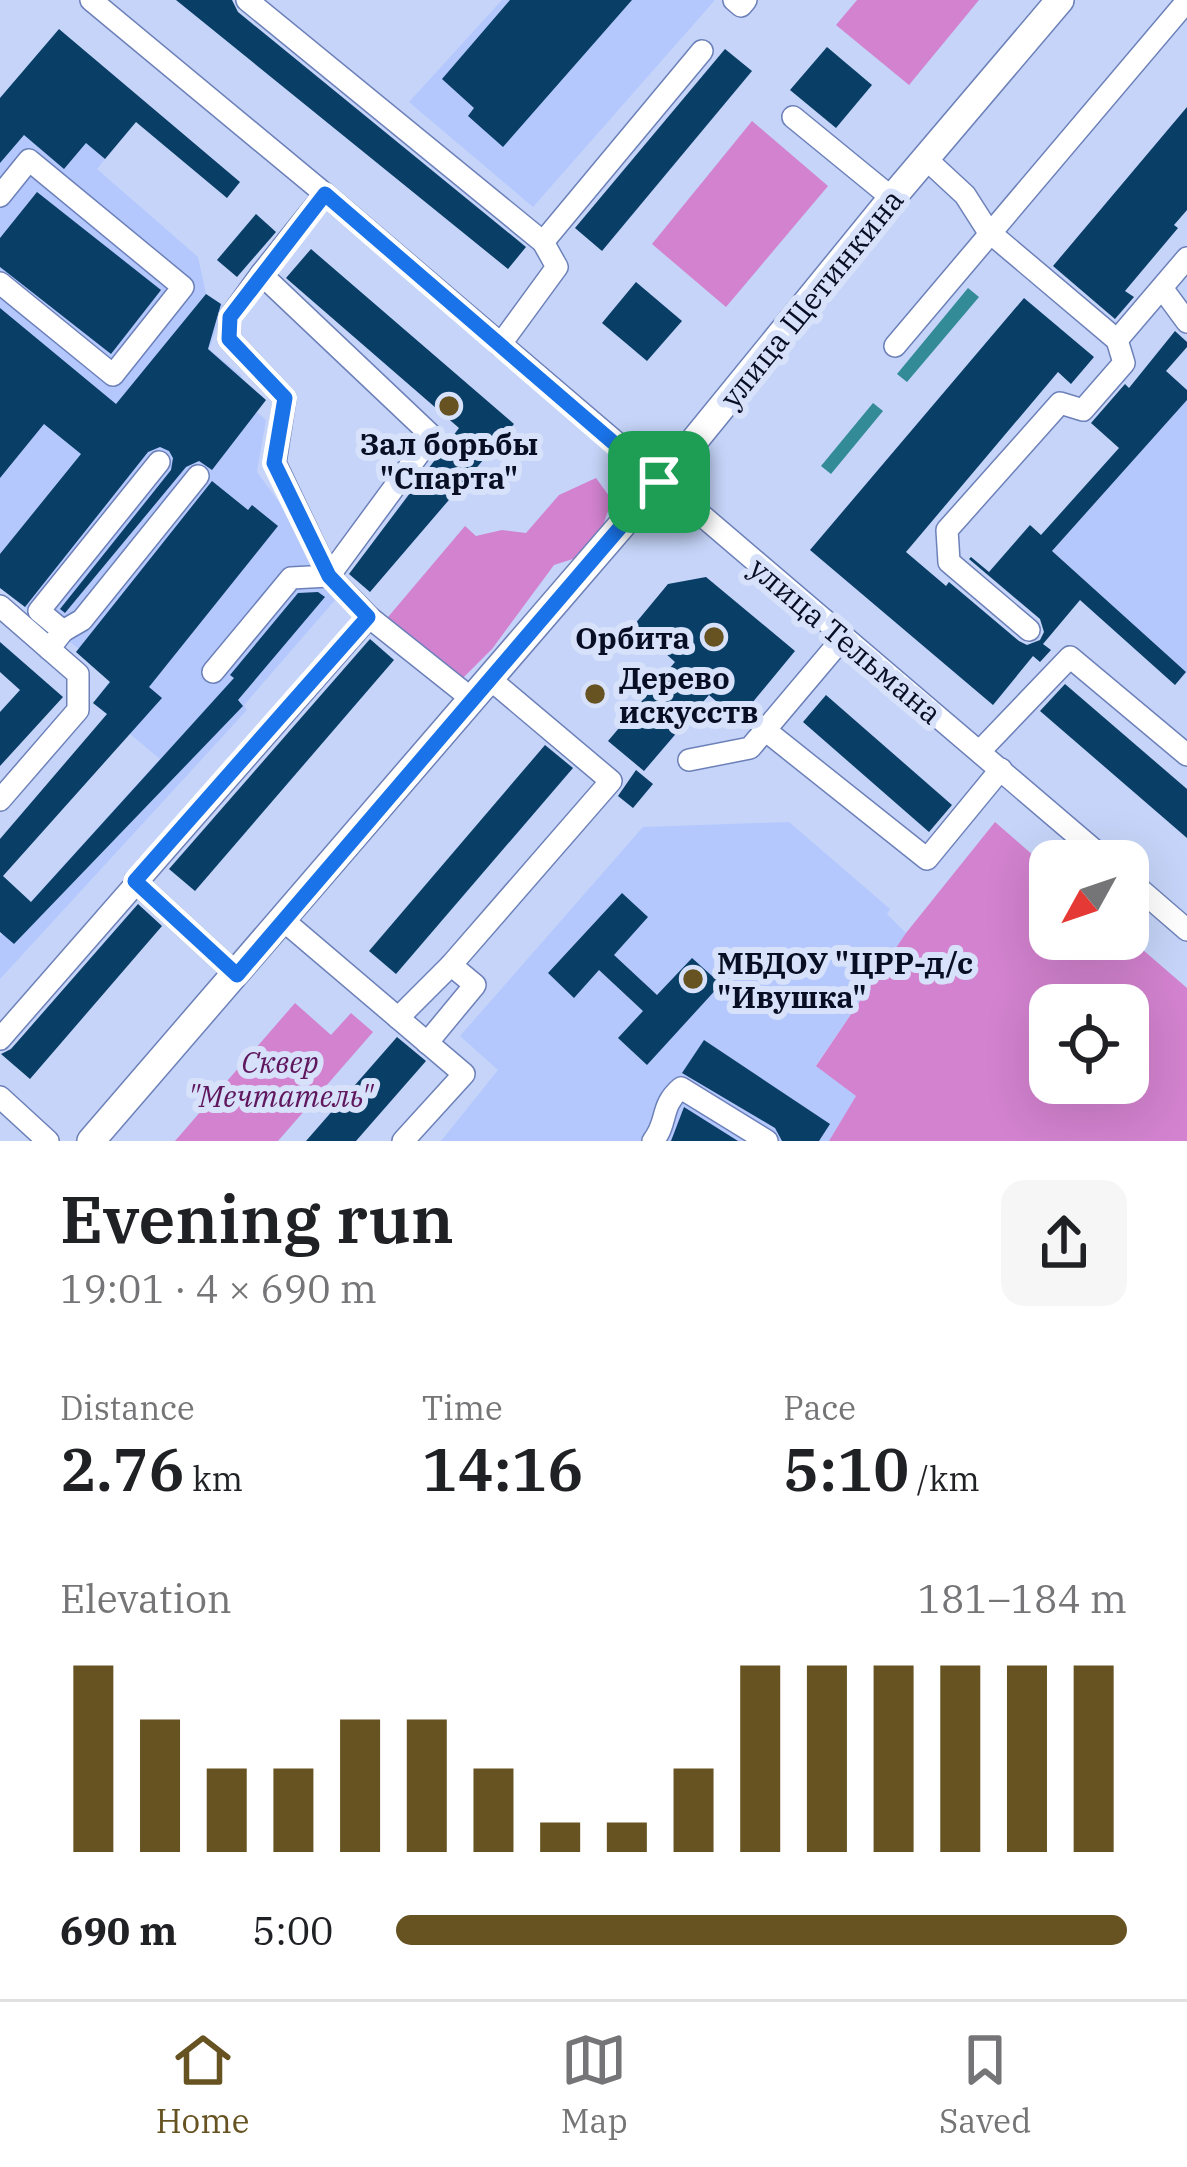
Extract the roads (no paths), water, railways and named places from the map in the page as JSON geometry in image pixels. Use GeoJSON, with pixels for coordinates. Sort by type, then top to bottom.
{"type":"FeatureCollection","features":[{"type":"Feature","properties":{"kind":"main road","name":"улица Щетинкина"},"geometry":{"type":"LineString","coordinates":[[91,1141],[659,482],[1060,0]]}},
{"type":"Feature","properties":{"kind":"street","name":"улица Тельмана"},"geometry":{"type":"LineString","coordinates":[[92,0],[1083,840]]}},
{"type":"Feature","properties":{"kind":"street"},"geometry":{"type":"LineString","coordinates":[[247,0],[543,242],[557,267],[500,345]]}},
{"type":"Feature","properties":{"kind":"street"},"geometry":{"type":"LineString","coordinates":[[734,0],[741,5],[746,0]]}},
{"type":"Feature","properties":{"kind":"street"},"geometry":{"type":"LineString","coordinates":[[895,346],[1187,1]]}},
{"type":"Feature","properties":{"kind":"street"},"geometry":{"type":"LineString","coordinates":[[543,242],[702,51]]}},
{"type":"Feature","properties":{"kind":"street"},"geometry":{"type":"LineString","coordinates":[[793,117],[892,198]]}},
{"type":"Feature","properties":{"kind":"street"},"geometry":{"type":"LineString","coordinates":[[925,158],[965,195],[988,231],[1117,340],[1124,363],[1083,410],[1060,403],[947,530],[949,562],[1029,630]]}},
{"type":"Feature","properties":{"kind":"street"},"geometry":{"type":"LineString","coordinates":[[0,196],[29,160],[183,287],[113,375],[0,283]]}},
{"type":"Feature","properties":{"kind":"street"},"geometry":{"type":"LineString","coordinates":[[325,194],[230,317],[229,339],[285,398],[274,463],[329,576],[368,617],[611,781],[451,965],[398,1018]]}},
{"type":"Feature","properties":{"kind":"street"},"geometry":{"type":"LineString","coordinates":[[1117,340],[1187,258]]}},
{"type":"Feature","properties":{"kind":"street"},"geometry":{"type":"LineString","coordinates":[[261,274],[432,436],[329,576]]}},
{"type":"Feature","properties":{"kind":"street"},"geometry":{"type":"LineString","coordinates":[[1162,288],[1187,322]]}},
{"type":"Feature","properties":{"kind":"street"},"geometry":{"type":"LineString","coordinates":[[0,800],[78,710],[78,674],[39,611],[159,462]]}},
{"type":"Feature","properties":{"kind":"street"},"geometry":{"type":"LineString","coordinates":[[56,640],[82,620],[198,476]]}},
{"type":"Feature","properties":{"kind":"street"},"geometry":{"type":"LineString","coordinates":[[213,672],[291,578],[329,576]]}},
{"type":"Feature","properties":{"kind":"street"},"geometry":{"type":"LineString","coordinates":[[3,614],[56,640]]}},
{"type":"Feature","properties":{"kind":"street"},"geometry":{"type":"LineString","coordinates":[[0,1039],[368,617]]}},
{"type":"Feature","properties":{"kind":"street"},"geometry":{"type":"LineString","coordinates":[[689,760],[750,748],[842,639]]}},
{"type":"Feature","properties":{"kind":"street"},"geometry":{"type":"LineString","coordinates":[[980,751],[1070,657],[1187,755]]}},
{"type":"Feature","properties":{"kind":"street"},"geometry":{"type":"LineString","coordinates":[[765,730],[927,859],[1001,770]]}},
{"type":"Feature","properties":{"kind":"street"},"geometry":{"type":"LineString","coordinates":[[135,881],[237,975]]}},
{"type":"Feature","properties":{"kind":"street"},"geometry":{"type":"LineString","coordinates":[[1149,897],[1187,930]]}},
{"type":"Feature","properties":{"kind":"street"},"geometry":{"type":"LineString","coordinates":[[283,920],[464,1074],[404,1141]]}},
{"type":"Feature","properties":{"kind":"street"},"geometry":{"type":"LineString","coordinates":[[427,1043],[475,985],[451,965]]}},
{"type":"Feature","properties":{"kind":"street"},"geometry":{"type":"LineString","coordinates":[[652,1141],[660,1132],[668,1100],[681,1088],[767,1141]]}},
{"type":"Feature","properties":{"kind":"street"},"geometry":{"type":"LineString","coordinates":[[0,1097],[48,1141]]}},
{"type":"Feature","properties":{"kind":"place","name":"Зал борьбы \"Спарта\""},"geometry":{"type":"Point","coordinates":[449,406]}},
{"type":"Feature","properties":{"kind":"place","name":"Орбита"},"geometry":{"type":"Point","coordinates":[714,637]}},
{"type":"Feature","properties":{"kind":"place","name":"Дерево искусств"},"geometry":{"type":"Point","coordinates":[595,694]}},
{"type":"Feature","properties":{"kind":"place","name":"МБДОУ \"ЦРР-д/с \"Ивушка\""},"geometry":{"type":"Point","coordinates":[693,979]}},
{"type":"Feature","properties":{"kind":"park label","name":"Сквер \"Мечтатель\""},"geometry":{"type":"Point","coordinates":[280,1078]}}]}
